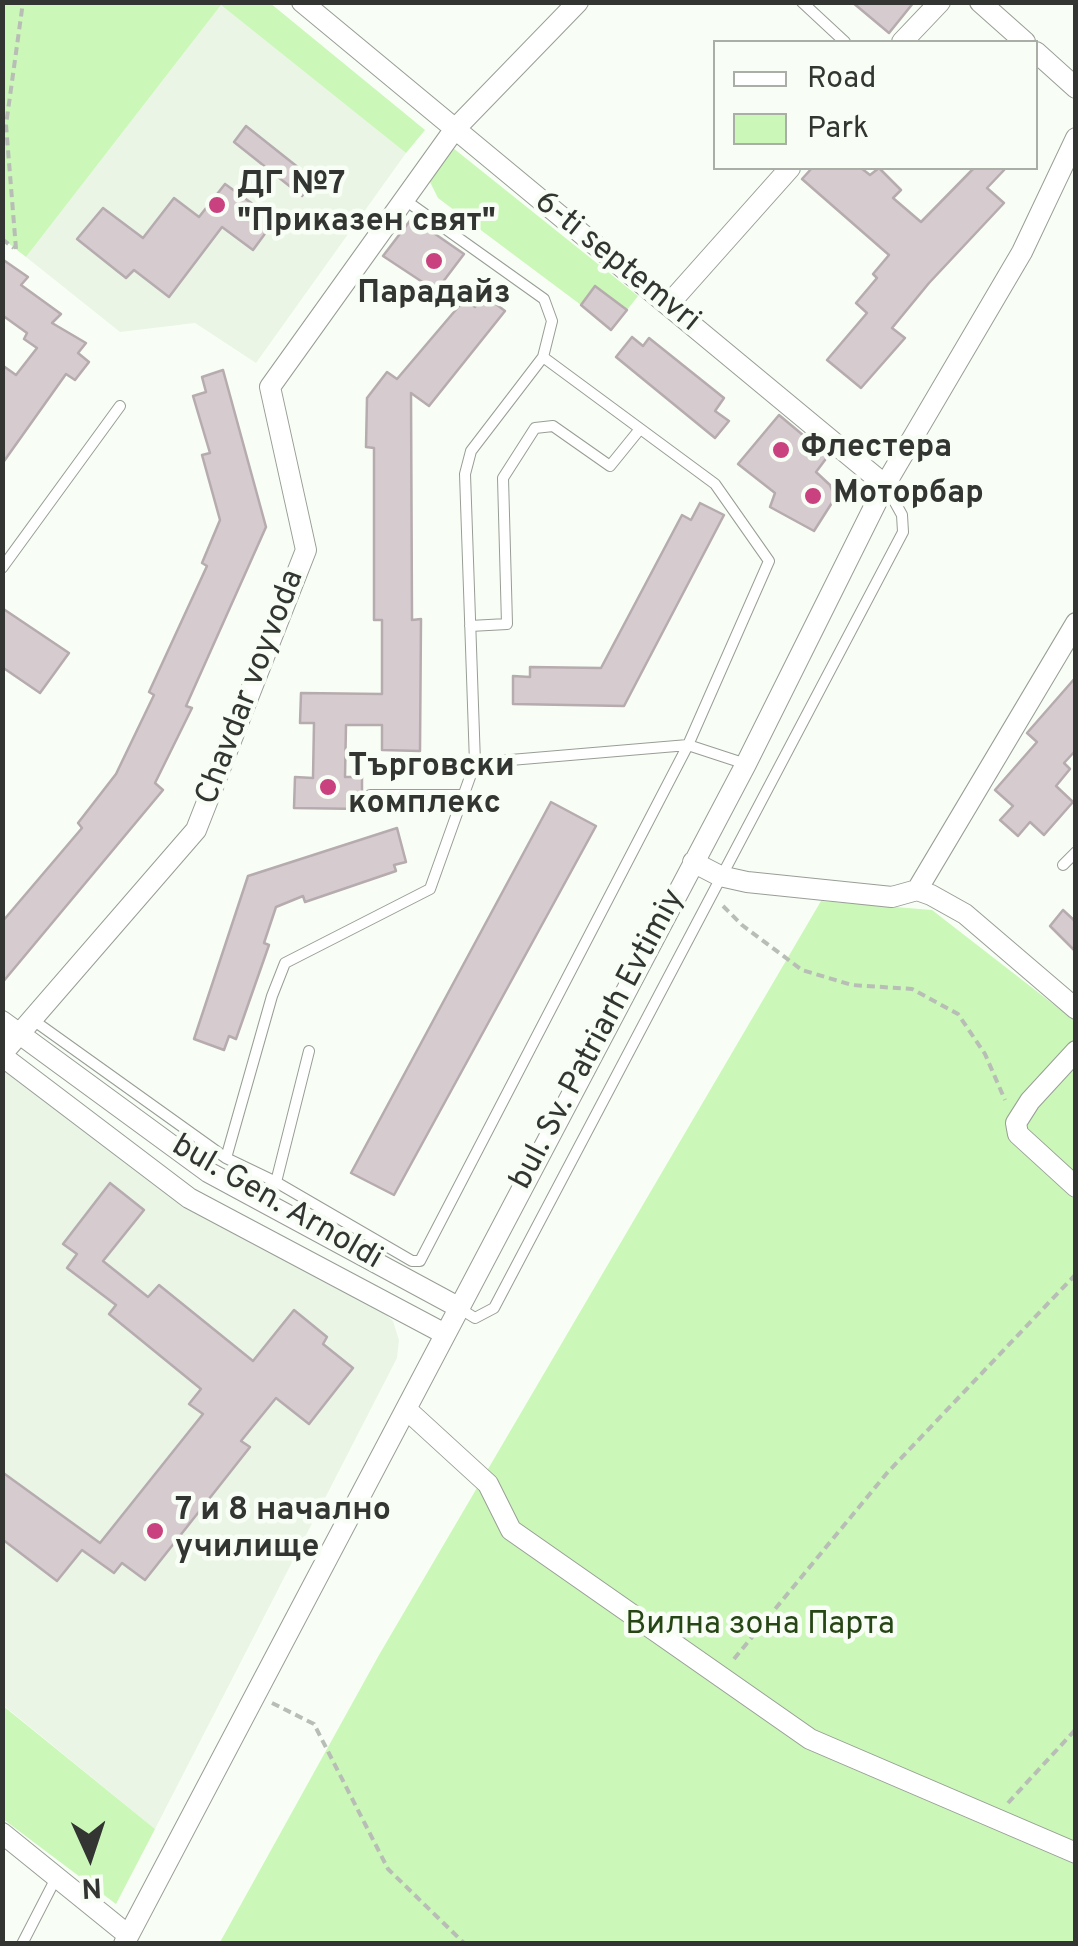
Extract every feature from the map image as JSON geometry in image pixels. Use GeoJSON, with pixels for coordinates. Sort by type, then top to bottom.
{"type":"FeatureCollection","features":[{"type":"Feature","properties":{"kind":"street","name":"6-ti septemvri"},"geometry":{"type":"LineString","coordinates":[[302,2],[884,484]]}},
{"type":"Feature","properties":{"kind":"street","name":"Chavdar voyvoda"},"geometry":{"type":"LineString","coordinates":[[2,1055],[17,1024],[196,830],[306,550],[270,387],[454,130],[578,2]]}},
{"type":"Feature","properties":{"kind":"street"},"geometry":{"type":"LineString","coordinates":[[904,40],[940,2]]}},
{"type":"Feature","properties":{"kind":"street"},"geometry":{"type":"LineString","coordinates":[[980,2],[1023,40]]}},
{"type":"Feature","properties":{"kind":"street"},"geometry":{"type":"LineString","coordinates":[[1038,54],[1076,88]]}},
{"type":"Feature","properties":{"kind":"street","name":"bul. Sv. Patriarh Evtimiy"},"geometry":{"type":"LineString","coordinates":[[126,1940],[746,764],[884,484],[1022,252],[1076,138]]}},
{"type":"Feature","properties":{"kind":"street"},"geometry":{"type":"LineString","coordinates":[[668,305],[788,170]]}},
{"type":"Feature","properties":{"kind":"street"},"geometry":{"type":"LineString","coordinates":[[917,890],[1076,623]]}},
{"type":"Feature","properties":{"kind":"street"},"geometry":{"type":"LineString","coordinates":[[693,862],[715,885],[747,882],[892,897],[917,890],[965,914],[1076,1009]]}},
{"type":"Feature","properties":{"kind":"street","name":"bul. Gen. Arnoldi"},"geometry":{"type":"LineString","coordinates":[[17,1024],[208,1172],[412,1271],[458,1307]]}},
{"type":"Feature","properties":{"kind":"street"},"geometry":{"type":"LineString","coordinates":[[1076,1051],[1030,1101],[1016,1123],[1018,1134],[1076,1188]]}},
{"type":"Feature","properties":{"kind":"street","name":"bul. Gen. Arnoldi"},"geometry":{"type":"LineString","coordinates":[[2,1055],[188,1198],[445,1334]]}},
{"type":"Feature","properties":{"kind":"street"},"geometry":{"type":"LineString","coordinates":[[406,1409],[488,1484],[511,1530],[810,1739],[1076,1852]]}},
{"type":"Feature","properties":{"kind":"street"},"geometry":{"type":"LineString","coordinates":[[2,1833],[57,1875],[126,1940]]}},
{"type":"Feature","properties":{"kind":"lane"},"geometry":{"type":"LineString","coordinates":[[802,2],[843,40]]}},
{"type":"Feature","properties":{"kind":"lane"},"geometry":{"type":"LineString","coordinates":[[226,1158],[285,963],[430,889],[475,763],[465,474],[471,451],[543,358],[552,321],[544,299],[405,200]]}},
{"type":"Feature","properties":{"kind":"lane"},"geometry":{"type":"LineString","coordinates":[[17,1024],[226,1158],[276,1182],[412,1271],[424,1256],[688,745],[769,561],[714,484],[543,358]]}},
{"type":"Feature","properties":{"kind":"lane"},"geometry":{"type":"LineString","coordinates":[[2,568],[120,406]]}},
{"type":"Feature","properties":{"kind":"lane"},"geometry":{"type":"LineString","coordinates":[[470,626],[507,624],[503,478],[535,428],[552,426],[610,466],[640,430]]}},
{"type":"Feature","properties":{"kind":"lane"},"geometry":{"type":"LineString","coordinates":[[458,1307],[475,1318],[494,1308],[902,532],[902,514],[884,484]]}},
{"type":"Feature","properties":{"kind":"lane"},"geometry":{"type":"LineString","coordinates":[[475,763],[688,745],[746,764]]}},
{"type":"Feature","properties":{"kind":"lane"},"geometry":{"type":"LineString","coordinates":[[370,795],[464,795]]}},
{"type":"Feature","properties":{"kind":"lane"},"geometry":{"type":"LineString","coordinates":[[1063,865],[1076,852]]}},
{"type":"Feature","properties":{"kind":"lane"},"geometry":{"type":"LineString","coordinates":[[276,1182],[308,1050]]}},
{"type":"Feature","properties":{"kind":"lane"},"geometry":{"type":"LineString","coordinates":[[22,1944],[57,1875]]}},
{"type":"Feature","properties":{"kind":"path"},"geometry":{"type":"LineString","coordinates":[[2,239],[16,249],[6,125],[23,2]]}},
{"type":"Feature","properties":{"kind":"path"},"geometry":{"type":"LineString","coordinates":[[715,885],[742,925],[802,970],[852,985],[912,990],[958,1014],[984,1054],[1016,1123]]}},
{"type":"Feature","properties":{"kind":"path"},"geometry":{"type":"LineString","coordinates":[[720,1676],[887,1473],[1076,1274]]}},
{"type":"Feature","properties":{"kind":"path"},"geometry":{"type":"LineString","coordinates":[[254,1694],[314,1724],[388,1869],[465,1944]]}},
{"type":"Feature","properties":{"kind":"path"},"geometry":{"type":"LineString","coordinates":[[994,1817],[1076,1729]]}},
{"type":"Feature","properties":{"kind":"shaded area","name":"ДГ №7 \"Приказен свят\""},"geometry":{"type":"Polygon","coordinates":[[[221,5],[406,153],[256,363],[195,323],[120,332],[26,257],[221,5]]]}},
{"type":"Feature","properties":{"kind":"shaded area","name":"7 и 8 начално училище"},"geometry":{"type":"Polygon","coordinates":[[[2,1069],[162,1188],[252,1244],[372,1303],[393,1321],[399,1340],[397,1358],[155,1829],[3,1705],[2,1069]]]}},
{"type":"Feature","properties":{"kind":"green space"},"geometry":{"type":"Polygon","coordinates":[[[2,3],[270,3],[425,130],[406,153],[221,5],[26,257],[3,239],[2,3]]]}},
{"type":"Feature","properties":{"kind":"green space"},"geometry":{"type":"Polygon","coordinates":[[[453,148],[638,296],[627,310],[595,287],[581,305],[438,198],[431,176],[453,148]]]}},
{"type":"Feature","properties":{"kind":"green space","name":"Вилна зона Парта"},"geometry":{"type":"Polygon","coordinates":[[[821,901],[932,910],[1075,1021],[1075,1943],[219,1944],[379,1655],[821,901]]]}},
{"type":"Feature","properties":{"kind":"green space"},"geometry":{"type":"Polygon","coordinates":[[[2,1705],[155,1829],[116,1904],[3,1819],[2,1705]]]}},
{"type":"Feature","properties":{"kind":"building"},"geometry":{"type":"Polygon","coordinates":[[[852,2],[914,2],[889,33],[852,2]]]}},
{"type":"Feature","properties":{"kind":"building"},"geometry":{"type":"Polygon","coordinates":[[[246,126],[314,180],[302,196],[234,142],[246,126]]]}},
{"type":"Feature","properties":{"kind":"building"},"geometry":{"type":"Polygon","coordinates":[[[810,170],[864,170],[870,175],[881,170],[901,190],[893,198],[921,222],[972,170],[1004,170],[987,188],[1004,203],[892,328],[905,338],[861,388],[827,360],[867,313],[856,303],[877,278],[873,274],[889,255],[802,179],[810,170]]]}},
{"type":"Feature","properties":{"kind":"building"},"geometry":{"type":"Polygon","coordinates":[[[225,184],[275,220],[253,250],[222,227],[169,297],[134,270],[126,278],[77,239],[103,208],[143,238],[174,198],[199,217],[225,184]]]}},
{"type":"Feature","properties":{"kind":"building"},"geometry":{"type":"Polygon","coordinates":[[[412,218],[464,254],[436,291],[383,256],[412,218]]]}},
{"type":"Feature","properties":{"kind":"building"},"geometry":{"type":"Polygon","coordinates":[[[2,259],[28,277],[21,285],[61,314],[52,323],[86,343],[78,353],[89,362],[75,380],[66,374],[2,464],[2,365],[16,375],[37,348],[24,339],[27,333],[2,315],[2,259]]]}},
{"type":"Feature","properties":{"kind":"building"},"geometry":{"type":"Polygon","coordinates":[[[595,286],[627,310],[611,330],[581,305],[595,286]]]}},
{"type":"Feature","properties":{"kind":"building"},"geometry":{"type":"Polygon","coordinates":[[[484,295],[505,311],[429,406],[411,393],[412,620],[421,619],[420,751],[382,750],[382,725],[346,725],[345,777],[362,777],[362,809],[294,808],[295,777],[313,778],[314,723],[300,723],[301,693],[382,694],[382,620],[374,620],[374,448],[366,447],[367,398],[387,372],[397,379],[465,299],[475,307],[484,295]]]}},
{"type":"Feature","properties":{"kind":"building"},"geometry":{"type":"Polygon","coordinates":[[[632,337],[643,346],[649,338],[724,398],[715,411],[729,421],[715,438],[616,357],[632,337]]]}},
{"type":"Feature","properties":{"kind":"building"},"geometry":{"type":"Polygon","coordinates":[[[223,370],[266,527],[186,706],[192,708],[155,783],[163,790],[2,983],[2,922],[82,828],[78,823],[116,774],[154,695],[149,692],[207,566],[202,563],[220,520],[202,455],[210,453],[193,396],[206,392],[202,377],[223,370]]]}},
{"type":"Feature","properties":{"kind":"building"},"geometry":{"type":"Polygon","coordinates":[[[779,415],[828,456],[816,472],[830,485],[835,498],[814,531],[770,507],[775,493],[738,464],[779,415]]]}},
{"type":"Feature","properties":{"kind":"building"},"geometry":{"type":"Polygon","coordinates":[[[700,503],[724,515],[624,706],[513,704],[513,676],[530,677],[530,667],[601,668],[682,515],[691,520],[700,503]]]}},
{"type":"Feature","properties":{"kind":"building"},"geometry":{"type":"Polygon","coordinates":[[[2,608],[69,653],[40,693],[2,667],[2,608]]]}},
{"type":"Feature","properties":{"kind":"building"},"geometry":{"type":"Polygon","coordinates":[[[1076,677],[1076,750],[1064,763],[1070,769],[1056,786],[1073,802],[1044,835],[1030,822],[1018,836],[1000,820],[1013,806],[995,790],[1037,742],[1027,733],[1076,677]]]}},
{"type":"Feature","properties":{"kind":"building"},"geometry":{"type":"Polygon","coordinates":[[[551,802],[596,826],[394,1195],[351,1173],[551,802]]]}},
{"type":"Feature","properties":{"kind":"building"},"geometry":{"type":"Polygon","coordinates":[[[397,828],[406,862],[394,865],[396,871],[305,902],[303,896],[276,907],[264,943],[269,945],[236,1039],[229,1036],[224,1050],[194,1039],[248,876],[397,828]]]}},
{"type":"Feature","properties":{"kind":"building"},"geometry":{"type":"Polygon","coordinates":[[[1063,910],[1076,922],[1076,952],[1050,926],[1063,910]]]}},
{"type":"Feature","properties":{"kind":"building"},"geometry":{"type":"Polygon","coordinates":[[[110,1183],[144,1210],[103,1261],[148,1297],[159,1285],[253,1361],[294,1310],[327,1337],[323,1344],[353,1368],[309,1424],[276,1398],[241,1441],[250,1447],[145,1580],[122,1563],[114,1573],[82,1550],[57,1581],[2,1539],[2,1472],[100,1543],[203,1414],[189,1404],[201,1389],[109,1314],[116,1305],[67,1268],[77,1254],[63,1244],[110,1183]]]}},
{"type":"Feature","properties":{"kind":"place","name":"ДГ №7 \"Приказен свят\""},"geometry":{"type":"Point","coordinates":[217,205]}},
{"type":"Feature","properties":{"kind":"place","name":"Парадайз"},"geometry":{"type":"Point","coordinates":[434,261]}},
{"type":"Feature","properties":{"kind":"place","name":"Флестера"},"geometry":{"type":"Point","coordinates":[781,450]}},
{"type":"Feature","properties":{"kind":"place","name":"Моторбар"},"geometry":{"type":"Point","coordinates":[813,496]}},
{"type":"Feature","properties":{"kind":"place","name":"Търговски комплекс"},"geometry":{"type":"Point","coordinates":[328,787]}},
{"type":"Feature","properties":{"kind":"place","name":"7 и 8 начално училище"},"geometry":{"type":"Point","coordinates":[155,1531]}}]}
